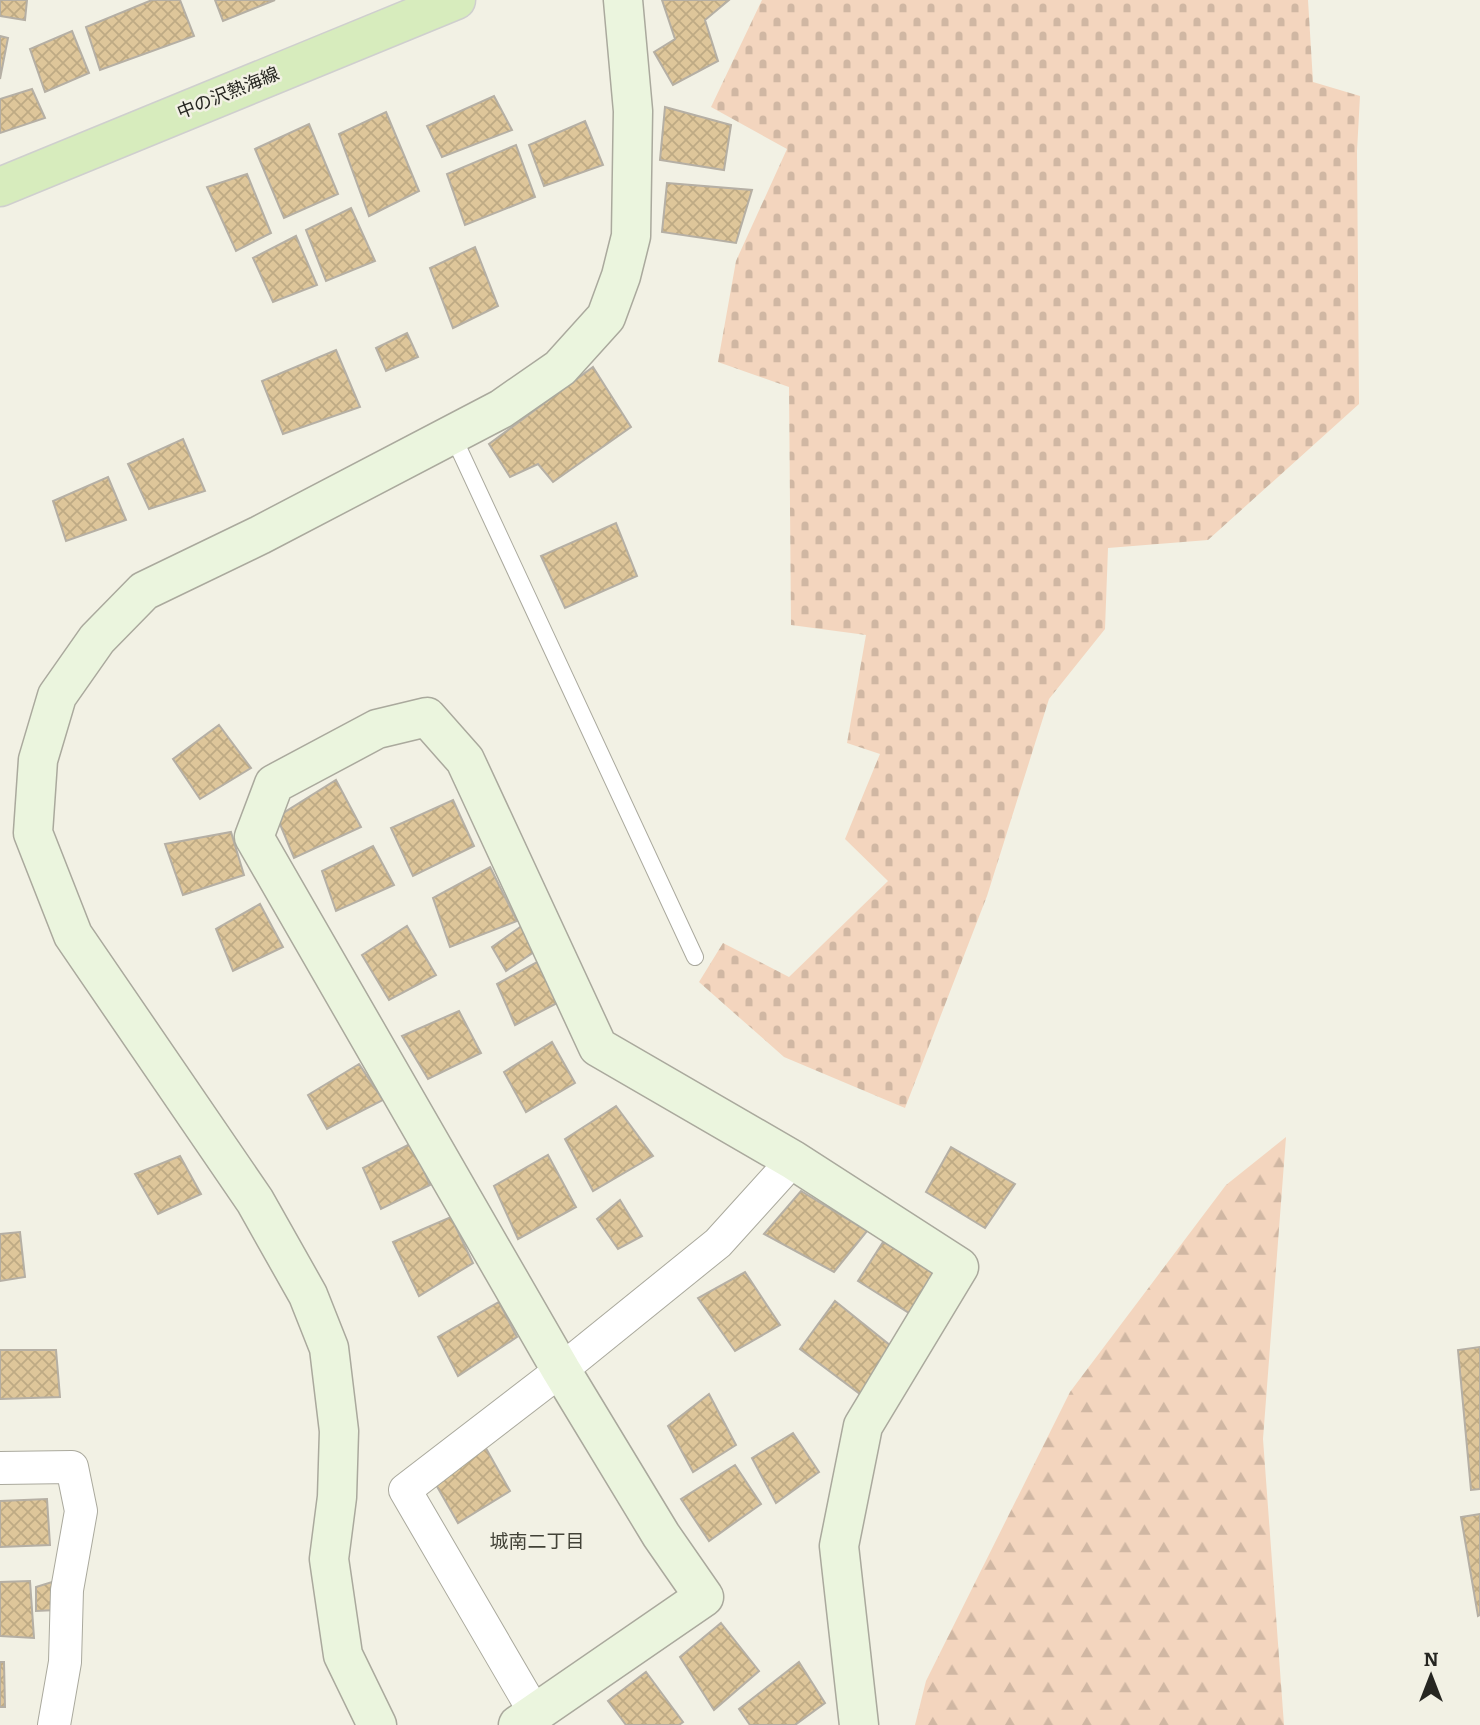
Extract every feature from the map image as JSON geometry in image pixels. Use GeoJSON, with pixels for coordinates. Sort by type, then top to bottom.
{"type":"FeatureCollection","features":[{"type":"Feature","properties":{"kind":"main road","name":"中の沢熱海線"},"geometry":{"type":"LineString","coordinates":[[0,187],[456,0]]}},
{"type":"Feature","properties":{"kind":"street"},"geometry":{"type":"LineString","coordinates":[[377,1725],[343,1655],[329,1559],[337,1497],[339,1431],[329,1348],[308,1295],[255,1201],[73,935],[33,833],[38,760],[57,696],[97,639],[144,591],[260,536],[501,409],[560,368],[606,317],[621,276],[631,236],[633,111],[623,0]]}},
{"type":"Feature","properties":{"kind":"street"},"geometry":{"type":"LineString","coordinates":[[793,1160],[718,1243],[561,1370],[405,1490],[526,1719],[704,1597],[661,1535],[561,1370],[254,836],[274,784],[377,729],[427,717],[465,760],[598,1047],[793,1160],[960,1268],[863,1426],[839,1546],[859,1725]]}},
{"type":"Feature","properties":{"kind":"street"},"geometry":{"type":"LineString","coordinates":[[0,1468],[72,1467],[81,1511],[67,1590],[65,1662],[54,1725]]}},
{"type":"Feature","properties":{"kind":"lane"},"geometry":{"type":"LineString","coordinates":[[452,434],[695,957]]}},
{"type":"Feature","properties":{"kind":"green space"},"geometry":{"type":"Polygon","coordinates":[[[762,0],[1308,0],[1313,82],[1360,96],[1357,151],[1359,404],[1208,540],[1108,548],[1105,629],[1049,699],[987,896],[905,1108],[784,1057],[699,982],[723,943],[789,977],[888,881],[845,839],[880,754],[847,743],[866,635],[791,625],[789,387],[718,362],[736,261],[787,149],[711,107],[762,0]]]}},
{"type":"Feature","properties":{"kind":"green space"},"geometry":{"type":"Polygon","coordinates":[[[1286,1137],[1263,1439],[1284,1725],[915,1725],[926,1681],[1070,1392],[1226,1185],[1286,1137]]]}},
{"type":"Feature","properties":{"kind":"building"},"geometry":{"type":"Polygon","coordinates":[[[0,0],[27,0],[25,20],[0,16],[0,0]]]}},
{"type":"Feature","properties":{"kind":"building"},"geometry":{"type":"Polygon","coordinates":[[[152,0],[180,0],[194,36],[100,70],[86,27],[152,0]]]}},
{"type":"Feature","properties":{"kind":"building"},"geometry":{"type":"Polygon","coordinates":[[[215,0],[275,0],[223,21],[215,0]]]}},
{"type":"Feature","properties":{"kind":"building"},"geometry":{"type":"Polygon","coordinates":[[[662,0],[729,0],[705,20],[718,61],[673,85],[654,52],[675,39],[662,0]]]}},
{"type":"Feature","properties":{"kind":"building"},"geometry":{"type":"Polygon","coordinates":[[[72,31],[89,73],[45,92],[30,49],[72,31]]]}},
{"type":"Feature","properties":{"kind":"building"},"geometry":{"type":"Polygon","coordinates":[[[0,36],[8,38],[0,79],[0,36]]]}},
{"type":"Feature","properties":{"kind":"building"},"geometry":{"type":"Polygon","coordinates":[[[32,89],[45,118],[0,133],[0,99],[32,89]]]}},
{"type":"Feature","properties":{"kind":"building"},"geometry":{"type":"Polygon","coordinates":[[[494,96],[512,130],[442,157],[427,126],[494,96]]]}},
{"type":"Feature","properties":{"kind":"building"},"geometry":{"type":"Polygon","coordinates":[[[665,107],[731,125],[724,170],[660,160],[665,107]]]}},
{"type":"Feature","properties":{"kind":"building"},"geometry":{"type":"Polygon","coordinates":[[[386,112],[419,191],[369,216],[339,134],[386,112]]]}},
{"type":"Feature","properties":{"kind":"building"},"geometry":{"type":"Polygon","coordinates":[[[585,121],[603,165],[544,186],[529,145],[585,121]]]}},
{"type":"Feature","properties":{"kind":"building"},"geometry":{"type":"Polygon","coordinates":[[[309,124],[338,194],[284,218],[255,149],[309,124]]]}},
{"type":"Feature","properties":{"kind":"building"},"geometry":{"type":"Polygon","coordinates":[[[516,145],[535,197],[465,225],[447,174],[516,145]]]}},
{"type":"Feature","properties":{"kind":"building"},"geometry":{"type":"Polygon","coordinates":[[[247,174],[271,233],[236,251],[207,187],[247,174]]]}},
{"type":"Feature","properties":{"kind":"building"},"geometry":{"type":"Polygon","coordinates":[[[667,183],[752,190],[736,243],[662,232],[667,183]]]}},
{"type":"Feature","properties":{"kind":"building"},"geometry":{"type":"Polygon","coordinates":[[[351,208],[375,261],[326,281],[306,230],[351,208]]]}},
{"type":"Feature","properties":{"kind":"building"},"geometry":{"type":"Polygon","coordinates":[[[296,236],[317,285],[273,302],[253,258],[296,236]]]}},
{"type":"Feature","properties":{"kind":"building"},"geometry":{"type":"Polygon","coordinates":[[[475,247],[498,306],[453,328],[430,268],[475,247]]]}},
{"type":"Feature","properties":{"kind":"building"},"geometry":{"type":"Polygon","coordinates":[[[407,333],[418,357],[386,371],[376,348],[407,333]]]}},
{"type":"Feature","properties":{"kind":"building"},"geometry":{"type":"Polygon","coordinates":[[[336,350],[360,407],[283,434],[262,381],[336,350]]]}},
{"type":"Feature","properties":{"kind":"building"},"geometry":{"type":"Polygon","coordinates":[[[593,367],[631,427],[553,482],[538,464],[510,477],[489,444],[593,367]]]}},
{"type":"Feature","properties":{"kind":"building"},"geometry":{"type":"Polygon","coordinates":[[[183,439],[205,491],[149,509],[128,464],[183,439]]]}},
{"type":"Feature","properties":{"kind":"building"},"geometry":{"type":"Polygon","coordinates":[[[108,477],[126,520],[66,541],[53,501],[108,477]]]}},
{"type":"Feature","properties":{"kind":"building"},"geometry":{"type":"Polygon","coordinates":[[[616,523],[637,576],[565,608],[541,556],[616,523]]]}},
{"type":"Feature","properties":{"kind":"building"},"geometry":{"type":"Polygon","coordinates":[[[219,725],[251,768],[200,799],[173,759],[219,725]]]}},
{"type":"Feature","properties":{"kind":"building"},"geometry":{"type":"Polygon","coordinates":[[[336,780],[361,827],[294,858],[277,817],[336,780]]]}},
{"type":"Feature","properties":{"kind":"building"},"geometry":{"type":"Polygon","coordinates":[[[453,800],[474,846],[413,876],[391,828],[453,800]]]}},
{"type":"Feature","properties":{"kind":"building"},"geometry":{"type":"Polygon","coordinates":[[[231,832],[244,875],[183,895],[165,844],[231,832]]]}},
{"type":"Feature","properties":{"kind":"building"},"geometry":{"type":"Polygon","coordinates":[[[373,846],[394,885],[336,911],[322,871],[373,846]]]}},
{"type":"Feature","properties":{"kind":"building"},"geometry":{"type":"Polygon","coordinates":[[[490,867],[517,921],[450,947],[433,898],[490,867]]]}},
{"type":"Feature","properties":{"kind":"building"},"geometry":{"type":"Polygon","coordinates":[[[260,904],[283,947],[233,971],[216,929],[260,904]]]}},
{"type":"Feature","properties":{"kind":"building"},"geometry":{"type":"Polygon","coordinates":[[[523,925],[537,950],[506,971],[492,947],[523,925]]]}},
{"type":"Feature","properties":{"kind":"building"},"geometry":{"type":"Polygon","coordinates":[[[407,926],[436,975],[389,1000],[362,955],[407,926]]]}},
{"type":"Feature","properties":{"kind":"building"},"geometry":{"type":"Polygon","coordinates":[[[537,962],[559,1002],[515,1025],[497,984],[537,962]]]}},
{"type":"Feature","properties":{"kind":"building"},"geometry":{"type":"Polygon","coordinates":[[[459,1011],[481,1053],[428,1079],[402,1036],[459,1011]]]}},
{"type":"Feature","properties":{"kind":"building"},"geometry":{"type":"Polygon","coordinates":[[[552,1042],[575,1083],[526,1112],[504,1072],[552,1042]]]}},
{"type":"Feature","properties":{"kind":"building"},"geometry":{"type":"Polygon","coordinates":[[[359,1064],[383,1100],[327,1129],[308,1095],[359,1064]]]}},
{"type":"Feature","properties":{"kind":"building"},"geometry":{"type":"Polygon","coordinates":[[[616,1106],[653,1156],[593,1191],[565,1139],[616,1106]]]}},
{"type":"Feature","properties":{"kind":"building"},"geometry":{"type":"Polygon","coordinates":[[[412,1143],[430,1185],[381,1209],[363,1168],[412,1143]]]}},
{"type":"Feature","properties":{"kind":"building"},"geometry":{"type":"Polygon","coordinates":[[[951,1147],[1015,1184],[985,1228],[926,1192],[951,1147]]]}},
{"type":"Feature","properties":{"kind":"building"},"geometry":{"type":"Polygon","coordinates":[[[548,1155],[576,1207],[518,1239],[494,1186],[548,1155]]]}},
{"type":"Feature","properties":{"kind":"building"},"geometry":{"type":"Polygon","coordinates":[[[180,1156],[201,1194],[158,1214],[135,1174],[180,1156]]]}},
{"type":"Feature","properties":{"kind":"building"},"geometry":{"type":"Polygon","coordinates":[[[801,1191],[867,1231],[834,1272],[764,1234],[801,1191]]]}},
{"type":"Feature","properties":{"kind":"building"},"geometry":{"type":"Polygon","coordinates":[[[620,1200],[642,1236],[618,1249],[597,1219],[620,1200]]]}},
{"type":"Feature","properties":{"kind":"building"},"geometry":{"type":"Polygon","coordinates":[[[451,1217],[473,1263],[419,1296],[393,1242],[451,1217]]]}},
{"type":"Feature","properties":{"kind":"building"},"geometry":{"type":"Polygon","coordinates":[[[20,1232],[25,1277],[0,1281],[0,1234],[20,1232]]]}},
{"type":"Feature","properties":{"kind":"building"},"geometry":{"type":"Polygon","coordinates":[[[883,1242],[940,1274],[917,1318],[858,1281],[883,1242]]]}},
{"type":"Feature","properties":{"kind":"building"},"geometry":{"type":"Polygon","coordinates":[[[745,1272],[780,1325],[735,1351],[698,1298],[745,1272]]]}},
{"type":"Feature","properties":{"kind":"building"},"geometry":{"type":"Polygon","coordinates":[[[835,1301],[896,1350],[860,1394],[800,1349],[835,1301]]]}},
{"type":"Feature","properties":{"kind":"building"},"geometry":{"type":"Polygon","coordinates":[[[499,1302],[517,1337],[458,1376],[438,1337],[499,1302]]]}},
{"type":"Feature","properties":{"kind":"building"},"geometry":{"type":"Polygon","coordinates":[[[1480,1347],[1480,1489],[1471,1490],[1458,1350],[1480,1347]]]}},
{"type":"Feature","properties":{"kind":"building"},"geometry":{"type":"Polygon","coordinates":[[[0,1350],[56,1350],[60,1397],[0,1399],[0,1350]]]}},
{"type":"Feature","properties":{"kind":"building"},"geometry":{"type":"Polygon","coordinates":[[[709,1394],[736,1445],[693,1472],[668,1426],[709,1394]]]}},
{"type":"Feature","properties":{"kind":"building"},"geometry":{"type":"Polygon","coordinates":[[[793,1433],[819,1472],[776,1503],[752,1458],[793,1433]]]}},
{"type":"Feature","properties":{"kind":"building"},"geometry":{"type":"Polygon","coordinates":[[[483,1443],[510,1491],[458,1523],[435,1483],[483,1443]]]}},
{"type":"Feature","properties":{"kind":"building"},"geometry":{"type":"Polygon","coordinates":[[[735,1465],[761,1504],[709,1541],[681,1499],[735,1465]]]}},
{"type":"Feature","properties":{"kind":"building"},"geometry":{"type":"Polygon","coordinates":[[[47,1499],[50,1545],[0,1547],[0,1501],[47,1499]]]}},
{"type":"Feature","properties":{"kind":"building"},"geometry":{"type":"Polygon","coordinates":[[[1480,1514],[1480,1615],[1478,1616],[1461,1517],[1480,1514]]]}},
{"type":"Feature","properties":{"kind":"building"},"geometry":{"type":"Polygon","coordinates":[[[30,1581],[34,1638],[0,1636],[0,1582],[30,1581]]]}},
{"type":"Feature","properties":{"kind":"building"},"geometry":{"type":"Polygon","coordinates":[[[52,1582],[56,1610],[36,1611],[36,1587],[52,1582]]]}},
{"type":"Feature","properties":{"kind":"building"},"geometry":{"type":"Polygon","coordinates":[[[721,1623],[759,1671],[714,1710],[680,1657],[721,1623]]]}},
{"type":"Feature","properties":{"kind":"building"},"geometry":{"type":"Polygon","coordinates":[[[0,1662],[4,1662],[5,1707],[0,1707],[0,1662]]]}},
{"type":"Feature","properties":{"kind":"building"},"geometry":{"type":"Polygon","coordinates":[[[799,1662],[825,1703],[795,1725],[750,1725],[739,1709],[799,1662]]]}},
{"type":"Feature","properties":{"kind":"building"},"geometry":{"type":"Polygon","coordinates":[[[646,1672],[683,1722],[679,1725],[626,1725],[608,1701],[646,1672]]]}},
{"type":"Feature","properties":{"kind":"district","name":"城南二丁目"},"geometry":{"type":"Point","coordinates":[537,1541]}}]}
